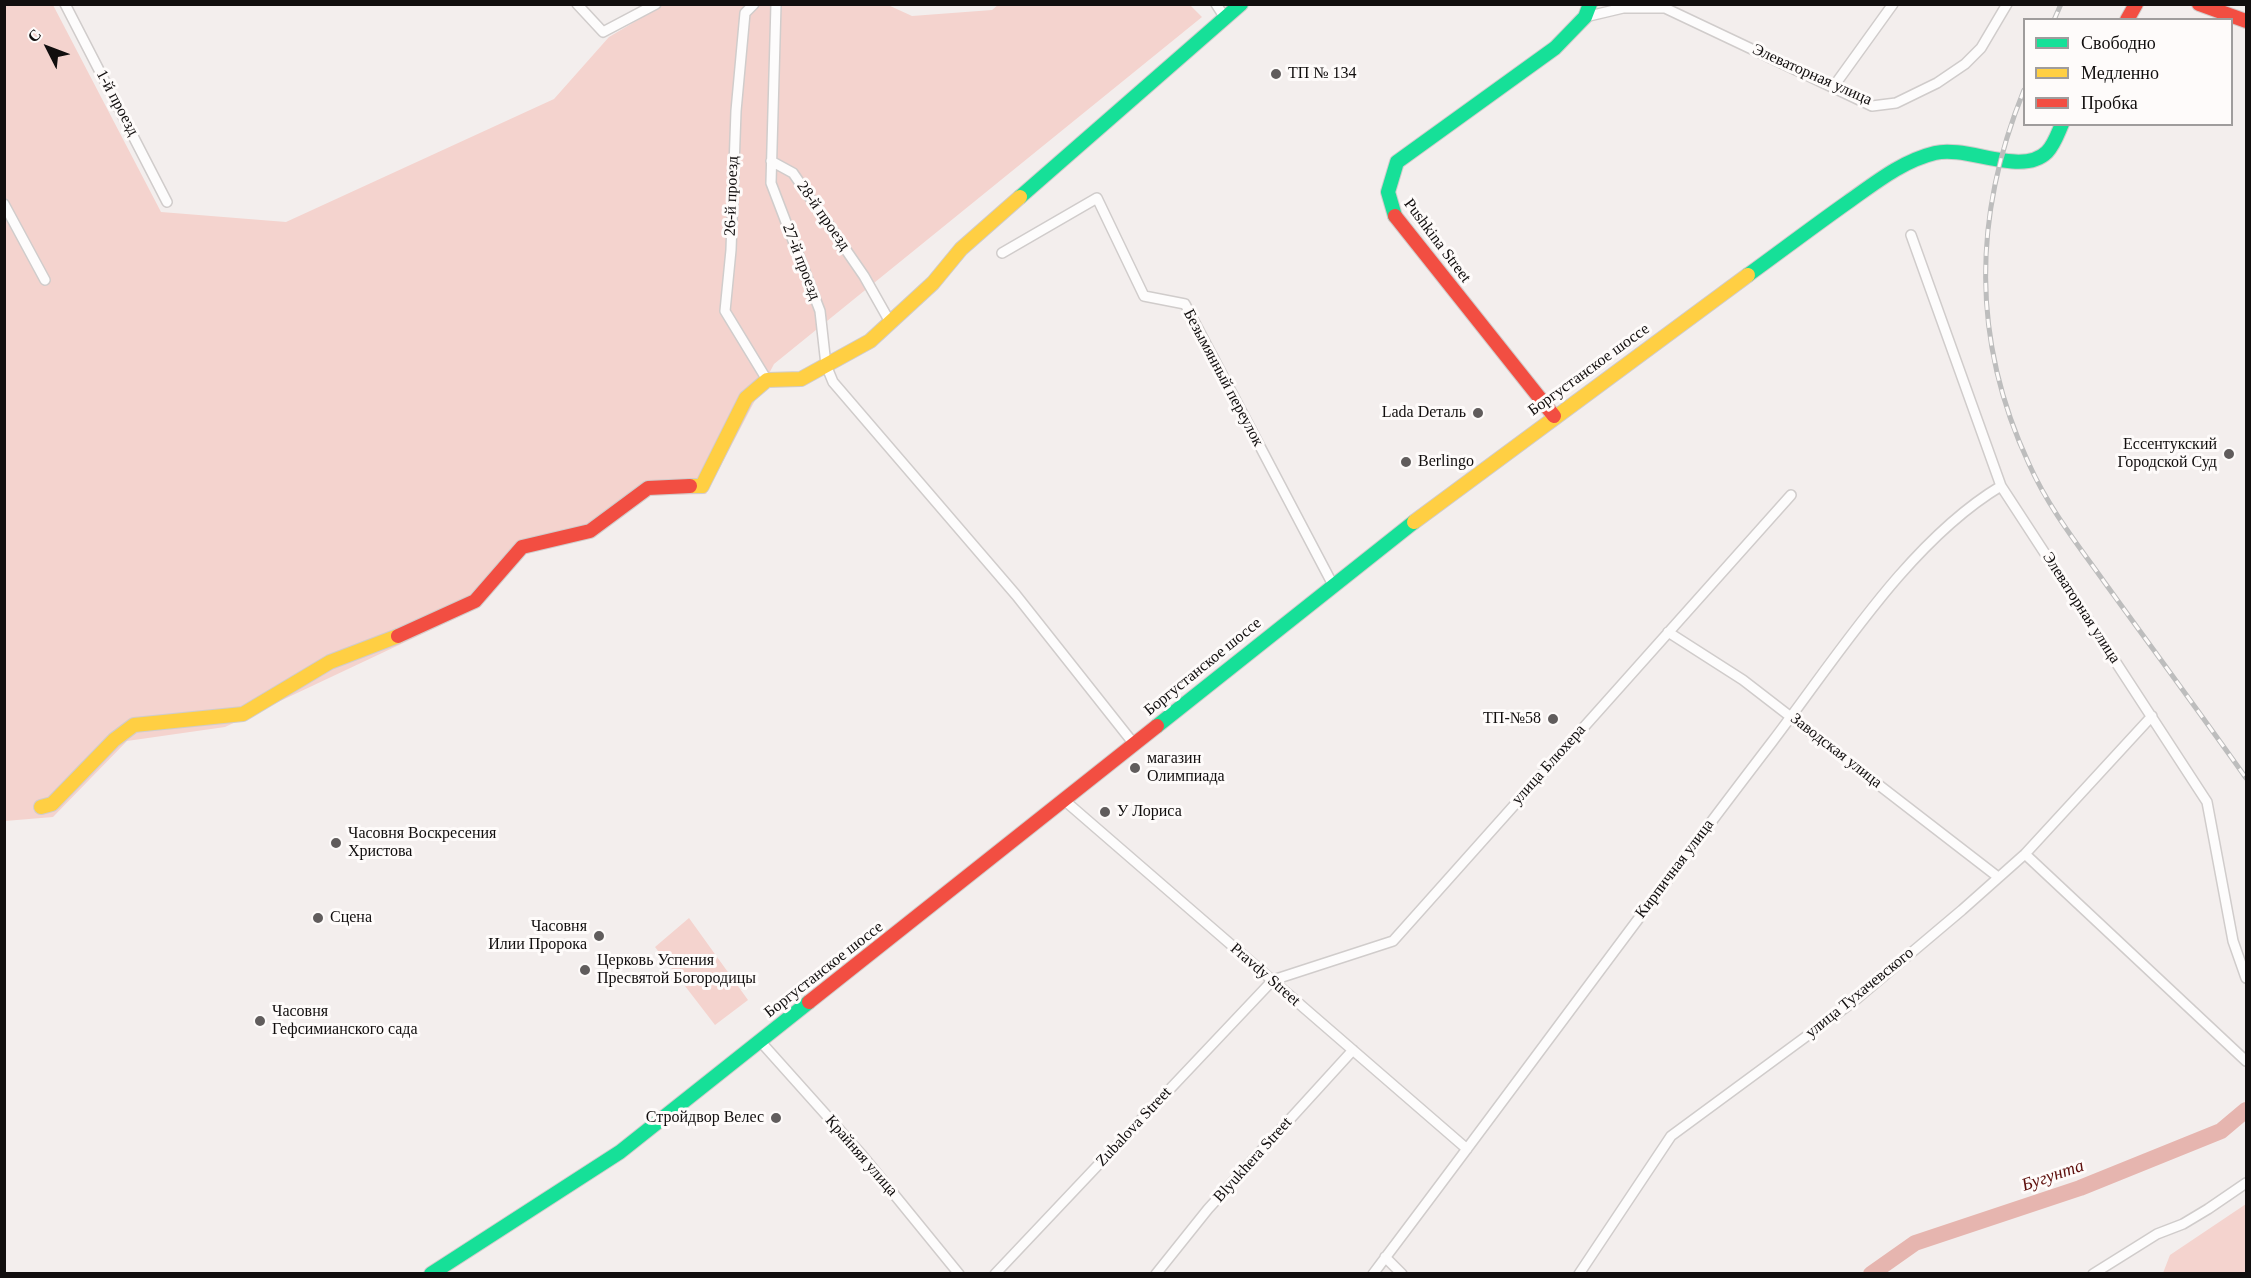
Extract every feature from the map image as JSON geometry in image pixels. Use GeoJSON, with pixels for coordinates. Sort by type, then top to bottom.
{"type":"FeatureCollection","features":[{"type":"Feature","properties":{"kind":"street","name":"1-й проезд"},"geometry":{"type":"LineString","coordinates":[[65,4],[167,202]]}},
{"type":"Feature","properties":{"kind":"street"},"geometry":{"type":"LineString","coordinates":[[576,4],[603,32],[656,4]]}},
{"type":"Feature","properties":{"kind":"street","name":"26-й проезд"},"geometry":{"type":"LineString","coordinates":[[754,4],[745,13],[725,311],[767,380]]}},
{"type":"Feature","properties":{"kind":"street"},"geometry":{"type":"LineString","coordinates":[[771,160],[776,4]]}},
{"type":"Feature","properties":{"kind":"street"},"geometry":{"type":"LineString","coordinates":[[1216,4],[1225,18]]}},
{"type":"Feature","properties":{"kind":"street"},"geometry":{"type":"LineString","coordinates":[[40,807],[52,804],[114,740],[134,725],[243,714],[330,662],[415,630],[475,601],[522,547],[590,531],[648,488],[702,486],[746,398],[767,380],[801,379],[870,341],[933,283],[961,249],[1241,4]]}},
{"type":"Feature","properties":{"kind":"street"},"geometry":{"type":"LineString","coordinates":[[1834,86],[1893,4]]}},
{"type":"Feature","properties":{"kind":"street","name":"Элеваторная улица"},"geometry":{"type":"LineString","coordinates":[[1587,11],[1665,8],[1834,86],[1872,106],[1896,104],[1937,83],[1965,64],[1981,48],[2007,4]]}},
{"type":"Feature","properties":{"kind":"street"},"geometry":{"type":"LineString","coordinates":[[2128,18],[2136,4]]}},
{"type":"Feature","properties":{"kind":"street"},"geometry":{"type":"LineString","coordinates":[[2199,4],[2247,21]]}},
{"type":"Feature","properties":{"kind":"street","name":"Pushkina Street"},"geometry":{"type":"LineString","coordinates":[[1554,416],[1397,221],[1388,205],[1388,189],[1391,174],[1397,162],[1554,48],[1587,11]]}},
{"type":"Feature","properties":{"kind":"street","name":"Боргустанское шоссе"},"geometry":{"type":"LineString","coordinates":[[431,1274],[620,1152],[1333,585],[1554,416],[1841,207],[1906,165],[1940,152],[1955,151],[2023,163],[2035,160],[2046,152],[2061,126]]}},
{"type":"Feature","properties":{"kind":"street","name":"28-й проезд"},"geometry":{"type":"LineString","coordinates":[[771,160],[793,173],[864,276],[890,322]]}},
{"type":"Feature","properties":{"kind":"street","name":"27-й проезд"},"geometry":{"type":"LineString","coordinates":[[771,160],[771,183],[820,311],[826,365]]}},
{"type":"Feature","properties":{"kind":"street","name":"Безымянный переулок"},"geometry":{"type":"LineString","coordinates":[[1002,253],[1097,198],[1144,296],[1185,304],[1333,585]]}},
{"type":"Feature","properties":{"kind":"street"},"geometry":{"type":"LineString","coordinates":[[4,204],[45,280]]}},
{"type":"Feature","properties":{"kind":"street","name":"Элеваторная улица"},"geometry":{"type":"LineString","coordinates":[[1911,235],[2001,486],[2207,802],[2231,931],[2247,978]]}},
{"type":"Feature","properties":{"kind":"street"},"geometry":{"type":"LineString","coordinates":[[826,365],[832,382],[1016,595],[1134,744]]}},
{"type":"Feature","properties":{"kind":"street","name":"Кирпичная улица"},"geometry":{"type":"LineString","coordinates":[[1373,1274],[1635,921],[1902,573],[1980,499],[2001,486]]}},
{"type":"Feature","properties":{"kind":"street","name":"улица Блюхера"},"geometry":{"type":"LineString","coordinates":[[1273,980],[1393,941],[1791,495]]}},
{"type":"Feature","properties":{"kind":"street","name":"Заводская улица"},"geometry":{"type":"LineString","coordinates":[[1668,632],[1743,680],[1998,877]]}},
{"type":"Feature","properties":{"kind":"street","name":"улица Тухачевского"},"geometry":{"type":"LineString","coordinates":[[1579,1274],[1671,1136],[1852,1002],[2025,854],[2152,716]]}},
{"type":"Feature","properties":{"kind":"street","name":"Pravdy Street"},"geometry":{"type":"LineString","coordinates":[[1064,800],[1467,1149]]}},
{"type":"Feature","properties":{"kind":"street"},"geometry":{"type":"LineString","coordinates":[[2025,854],[2247,1061]]}},
{"type":"Feature","properties":{"kind":"street","name":"Zubalova Street"},"geometry":{"type":"LineString","coordinates":[[995,1274],[1273,980]]}},
{"type":"Feature","properties":{"kind":"street","name":"Крайняя улица"},"geometry":{"type":"LineString","coordinates":[[760,1041],[862,1155],[959,1274]]}},
{"type":"Feature","properties":{"kind":"street","name":"Blyukhera Street"},"geometry":{"type":"LineString","coordinates":[[1156,1274],[1208,1209],[1353,1050]]}},
{"type":"Feature","properties":{"kind":"street"},"geometry":{"type":"LineString","coordinates":[[2093,1274],[2157,1234],[2200,1214],[2247,1183]]}},
{"type":"Feature","properties":{"kind":"street"},"geometry":{"type":"LineString","coordinates":[[1386,1257],[1402,1274]]}},
{"type":"Feature","properties":{"kind":"shaded area"},"geometry":{"type":"Polygon","coordinates":[[[999,4],[1189,4],[1202,17],[774,364],[706,494],[642,496],[603,530],[524,549],[469,612],[225,727],[127,741],[53,817],[5,821],[5,5],[53,5],[161,212],[286,222],[554,99],[609,37],[663,5],[888,5],[912,16],[992,10],[999,4]]]}},
{"type":"Feature","properties":{"kind":"shaded area"},"geometry":{"type":"Polygon","coordinates":[[[689,918],[748,1000],[715,1025],[655,947],[689,918]]]}},
{"type":"Feature","properties":{"kind":"shaded area"},"geometry":{"type":"Polygon","coordinates":[[[2246,1204],[2246,1273],[2163,1273],[2170,1255],[2246,1204]]]}},
{"type":"Feature","properties":{"kind":"waterway","name":"Бугунта"},"geometry":{"type":"LineString","coordinates":[[1871,1274],[1915,1243],[2080,1188],[2221,1131],[2246,1110]]}},
{"type":"Feature","properties":{"kind":"railway"},"geometry":{"type":"LineString","coordinates":[[2055,18],[2061,4]]}},
{"type":"Feature","properties":{"kind":"railway"},"geometry":{"type":"LineString","coordinates":[[2023,93],[2007,137],[1995,184],[1988,231],[1986,277],[1988,324],[1997,371],[2010,417],[2029,464],[2054,511],[2246,778]]}},
{"type":"Feature","properties":{"kind":"traffic: fast"},"geometry":{"type":"LineString","coordinates":[[1020,197],[1241,4]]}},
{"type":"Feature","properties":{"kind":"traffic: fast"},"geometry":{"type":"LineString","coordinates":[[1395,216],[1388,192],[1397,162],[1555,48],[1585,17],[1590,4]]}},
{"type":"Feature","properties":{"kind":"traffic: fast"},"geometry":{"type":"LineString","coordinates":[[1748,275],[1868,187],[1911,161],[1935,153],[1948,152],[2009,161],[2023,162],[2036,159],[2047,152],[2061,126]]}},
{"type":"Feature","properties":{"kind":"traffic: fast"},"geometry":{"type":"LineString","coordinates":[[1157,726],[1414,522]]}},
{"type":"Feature","properties":{"kind":"traffic: fast"},"geometry":{"type":"LineString","coordinates":[[431,1274],[620,1152],[809,1002]]}},
{"type":"Feature","properties":{"kind":"traffic: slow"},"geometry":{"type":"LineString","coordinates":[[690,486],[702,486],[746,398],[767,380],[801,379],[870,341],[933,283],[961,249],[1020,197]]}},
{"type":"Feature","properties":{"kind":"traffic: slow"},"geometry":{"type":"LineString","coordinates":[[1414,522],[1748,275]]}},
{"type":"Feature","properties":{"kind":"traffic: slow"},"geometry":{"type":"LineString","coordinates":[[41,807],[52,804],[114,740],[134,725],[243,714],[330,662],[398,636]]}},
{"type":"Feature","properties":{"kind":"traffic: jam"},"geometry":{"type":"LineString","coordinates":[[2128,18],[2136,4]]}},
{"type":"Feature","properties":{"kind":"traffic: jam"},"geometry":{"type":"LineString","coordinates":[[2199,4],[2246,21]]}},
{"type":"Feature","properties":{"kind":"traffic: jam"},"geometry":{"type":"LineString","coordinates":[[1395,216],[1554,416]]}},
{"type":"Feature","properties":{"kind":"traffic: jam"},"geometry":{"type":"LineString","coordinates":[[398,636],[475,601],[522,547],[590,531],[648,488],[690,486]]}},
{"type":"Feature","properties":{"kind":"traffic: jam"},"geometry":{"type":"LineString","coordinates":[[809,1002],[1157,726]]}},
{"type":"Feature","properties":{"kind":"place","name":"ТП № 134"},"geometry":{"type":"Point","coordinates":[1276,74]}},
{"type":"Feature","properties":{"kind":"place","name":"Lada Dеталь"},"geometry":{"type":"Point","coordinates":[1478,413]}},
{"type":"Feature","properties":{"kind":"place","name":"Ессентукский Городской Суд"},"geometry":{"type":"Point","coordinates":[2229,454]}},
{"type":"Feature","properties":{"kind":"place","name":"Berlingo"},"geometry":{"type":"Point","coordinates":[1406,462]}},
{"type":"Feature","properties":{"kind":"place","name":"ТП-№58"},"geometry":{"type":"Point","coordinates":[1553,719]}},
{"type":"Feature","properties":{"kind":"place","name":"магазин Олимпиада"},"geometry":{"type":"Point","coordinates":[1135,768]}},
{"type":"Feature","properties":{"kind":"place","name":"У Лориса"},"geometry":{"type":"Point","coordinates":[1105,812]}},
{"type":"Feature","properties":{"kind":"place","name":"Часовня Воскресения Христова"},"geometry":{"type":"Point","coordinates":[336,843]}},
{"type":"Feature","properties":{"kind":"place","name":"Сцена"},"geometry":{"type":"Point","coordinates":[318,918]}},
{"type":"Feature","properties":{"kind":"place","name":"Часовня Илии Пророка"},"geometry":{"type":"Point","coordinates":[599,936]}},
{"type":"Feature","properties":{"kind":"place","name":"Церковь Успения Пресвятой Богородицы"},"geometry":{"type":"Point","coordinates":[585,970]}},
{"type":"Feature","properties":{"kind":"place","name":"Часовня Гефсимианского сада"},"geometry":{"type":"Point","coordinates":[260,1021]}},
{"type":"Feature","properties":{"kind":"place","name":"Стройдвор Велес"},"geometry":{"type":"Point","coordinates":[776,1118]}}]}
